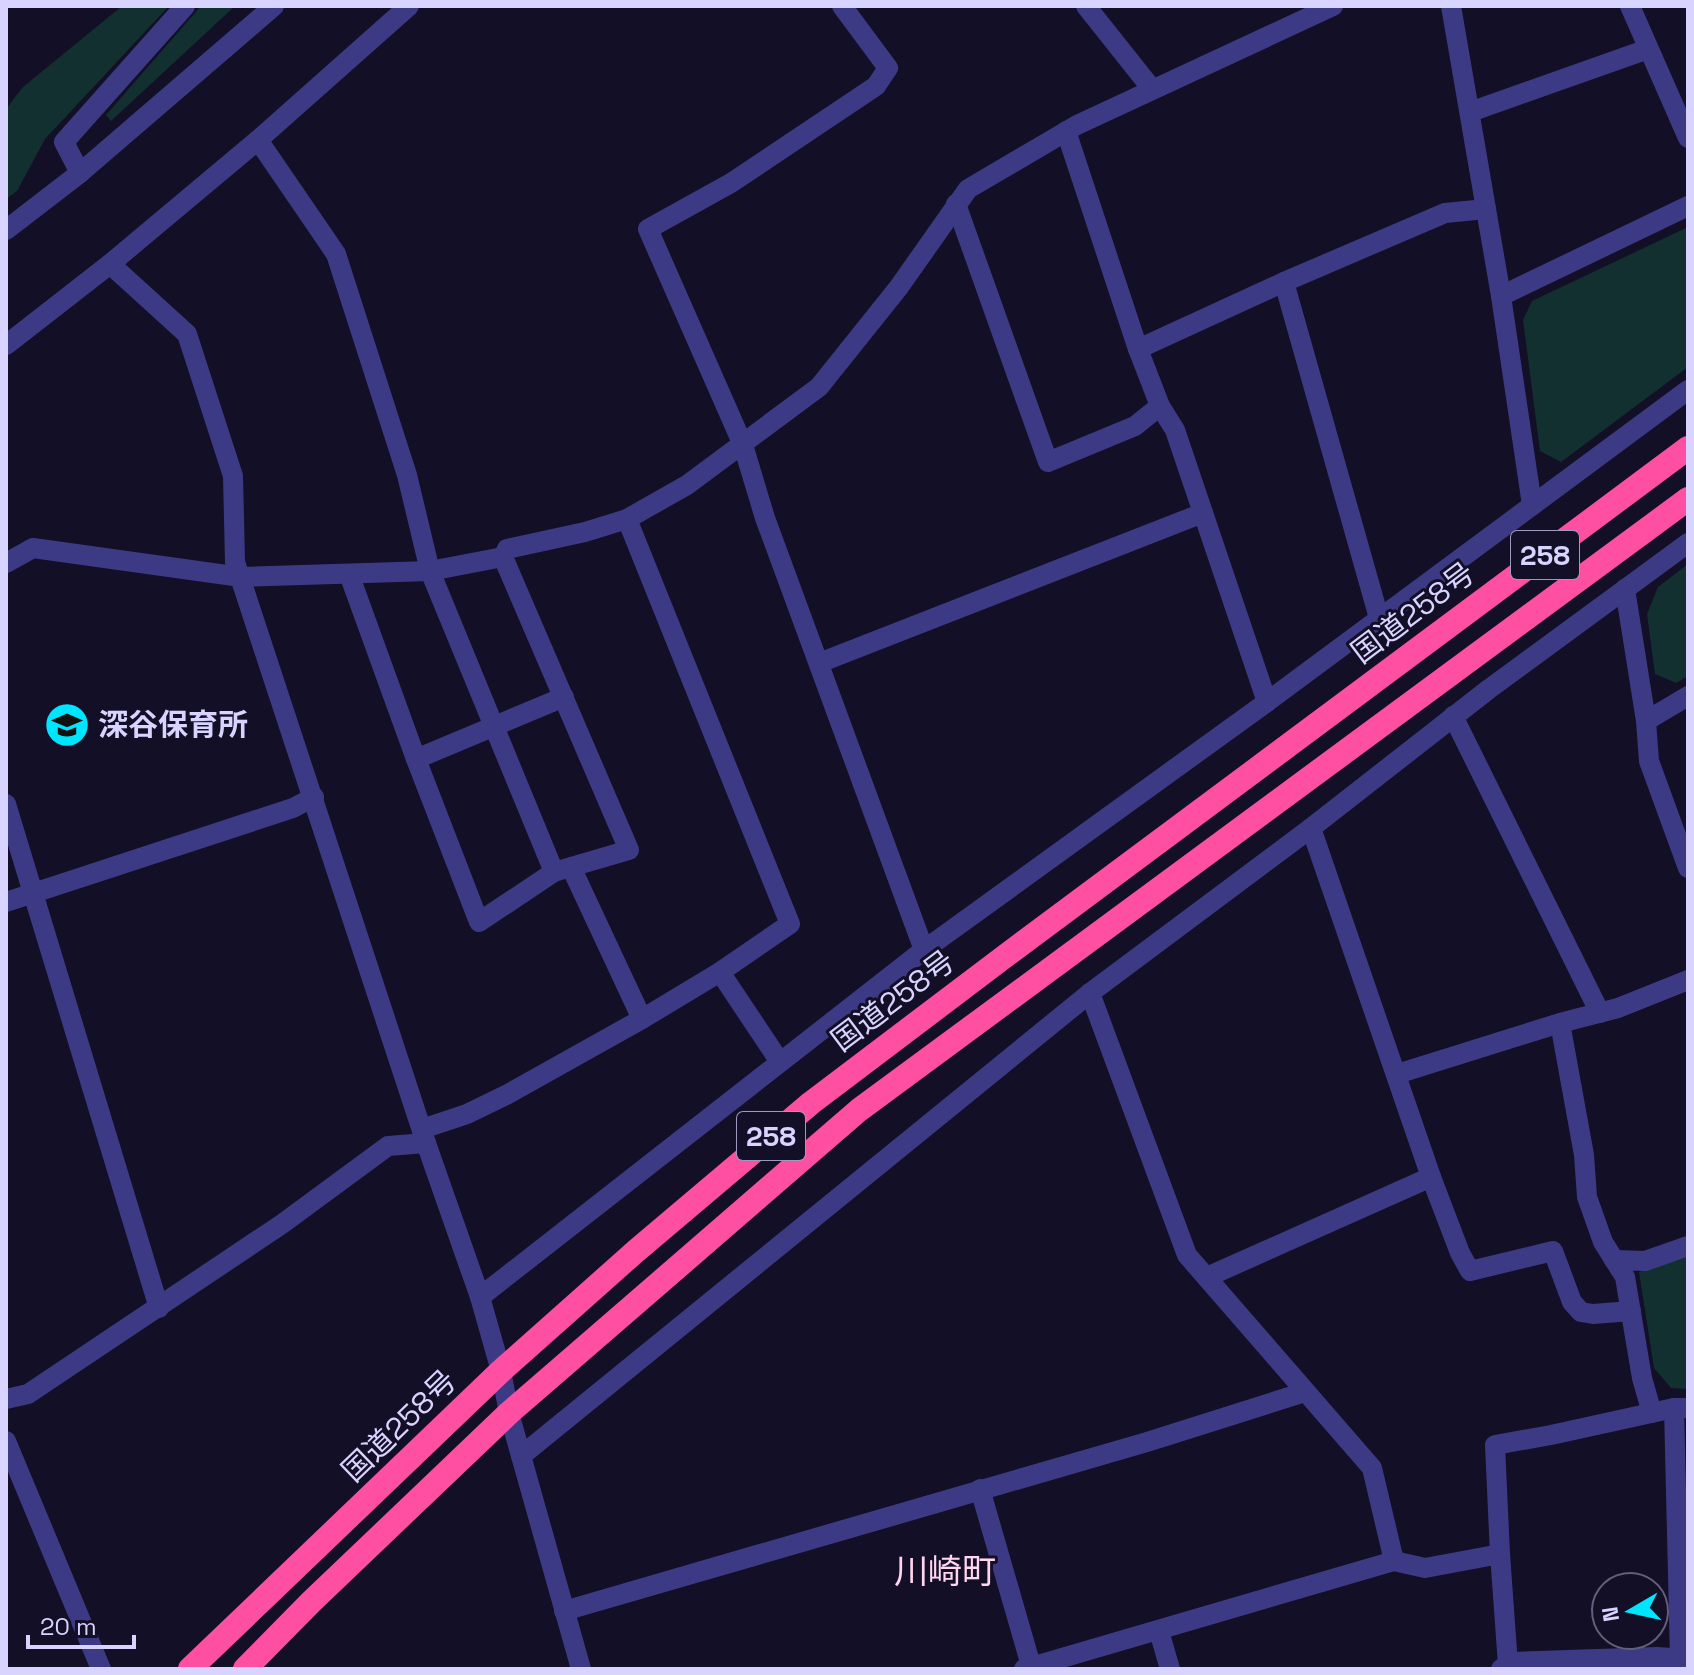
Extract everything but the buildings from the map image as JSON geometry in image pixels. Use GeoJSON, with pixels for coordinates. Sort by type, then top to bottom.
{"type":"FeatureCollection","features":[{"type":"Feature","properties":{"kind":"highway","name":"国道258号"},"geometry":{"type":"LineString","coordinates":[[190,1669],[501,1371],[636,1251],[811,1103],[1688,448]]}},
{"type":"Feature","properties":{"kind":"highway","name":"258"},"geometry":{"type":"LineString","coordinates":[[245,1669],[509,1413],[859,1110],[1688,499]]}},
{"type":"Feature","properties":{"kind":"street"},"geometry":{"type":"LineString","coordinates":[[80,173],[64,142],[185,6]]}},
{"type":"Feature","properties":{"kind":"street"},"geometry":{"type":"LineString","coordinates":[[6,230],[80,173],[274,6]]}},
{"type":"Feature","properties":{"kind":"street"},"geometry":{"type":"LineString","coordinates":[[6,345],[110,264],[258,140],[409,6]]}},
{"type":"Feature","properties":{"kind":"street"},"geometry":{"type":"LineString","coordinates":[[842,6],[888,68],[876,86],[731,183],[648,229],[743,445],[765,518],[924,950]]}},
{"type":"Feature","properties":{"kind":"street"},"geometry":{"type":"LineString","coordinates":[[1086,6],[1152,89]]}},
{"type":"Feature","properties":{"kind":"street"},"geometry":{"type":"LineString","coordinates":[[503,557],[507,549],[585,532],[627,519],[687,485],[819,387],[899,287],[968,189],[1066,131],[1333,6]]}},
{"type":"Feature","properties":{"kind":"street"},"geometry":{"type":"LineString","coordinates":[[1451,6],[1501,296],[1532,505]]}},
{"type":"Feature","properties":{"kind":"street"},"geometry":{"type":"LineString","coordinates":[[1630,6],[1688,138]]}},
{"type":"Feature","properties":{"kind":"street"},"geometry":{"type":"LineString","coordinates":[[1470,112],[1648,49]]}},
{"type":"Feature","properties":{"kind":"street"},"geometry":{"type":"LineString","coordinates":[[1066,131],[1138,349],[1160,406],[1175,430],[1267,702]]}},
{"type":"Feature","properties":{"kind":"street"},"geometry":{"type":"LineString","coordinates":[[258,140],[336,254],[407,475],[430,571],[493,726],[563,869],[642,1019]]}},
{"type":"Feature","properties":{"kind":"street"},"geometry":{"type":"LineString","coordinates":[[956,204],[1048,462],[1135,426],[1160,406]]}},
{"type":"Feature","properties":{"kind":"street"},"geometry":{"type":"LineString","coordinates":[[1501,296],[1688,206]]}},
{"type":"Feature","properties":{"kind":"street"},"geometry":{"type":"LineString","coordinates":[[1138,349],[1445,213],[1486,209]]}},
{"type":"Feature","properties":{"kind":"street"},"geometry":{"type":"LineString","coordinates":[[110,264],[187,334],[233,476],[235,562],[480,1297],[501,1371],[509,1413],[581,1669]]}},
{"type":"Feature","properties":{"kind":"street"},"geometry":{"type":"LineString","coordinates":[[1284,282],[1379,618]]}},
{"type":"Feature","properties":{"kind":"street"},"geometry":{"type":"LineString","coordinates":[[480,1297],[924,950],[1267,702],[1688,390]]}},
{"type":"Feature","properties":{"kind":"street"},"geometry":{"type":"LineString","coordinates":[[819,663],[1203,513]]}},
{"type":"Feature","properties":{"kind":"street"},"geometry":{"type":"LineString","coordinates":[[6,1399],[28,1394],[159,1308],[282,1224],[388,1146],[424,1136],[508,1094],[720,972],[790,924],[627,519]]}},
{"type":"Feature","properties":{"kind":"street"},"geometry":{"type":"LineString","coordinates":[[521,1456],[1090,993],[1311,828],[1453,716],[1688,543]]}},
{"type":"Feature","properties":{"kind":"street"},"geometry":{"type":"LineString","coordinates":[[6,563],[33,548],[241,577],[430,571],[503,557]]}},
{"type":"Feature","properties":{"kind":"street"},"geometry":{"type":"LineString","coordinates":[[349,574],[479,922],[563,869],[629,850],[503,557]]}},
{"type":"Feature","properties":{"kind":"street"},"geometry":{"type":"LineString","coordinates":[[1625,589],[1646,721],[1649,761],[1688,868]]}},
{"type":"Feature","properties":{"kind":"street"},"geometry":{"type":"LineString","coordinates":[[1646,721],[1688,696]]}},
{"type":"Feature","properties":{"kind":"street"},"geometry":{"type":"LineString","coordinates":[[416,759],[564,697]]}},
{"type":"Feature","properties":{"kind":"street"},"geometry":{"type":"LineString","coordinates":[[1453,716],[1600,1013]]}},
{"type":"Feature","properties":{"kind":"street"},"geometry":{"type":"LineString","coordinates":[[6,902],[293,808],[314,797]]}},
{"type":"Feature","properties":{"kind":"street"},"geometry":{"type":"LineString","coordinates":[[6,804],[159,1308]]}},
{"type":"Feature","properties":{"kind":"street"},"geometry":{"type":"LineString","coordinates":[[1311,828],[1431,1177],[1470,1271],[1553,1251],[1572,1302],[1581,1312],[1631,1311]]}},
{"type":"Feature","properties":{"kind":"street"},"geometry":{"type":"LineString","coordinates":[[720,972],[780,1062]]}},
{"type":"Feature","properties":{"kind":"street"},"geometry":{"type":"LineString","coordinates":[[1397,1074],[1618,1008],[1688,980]]}},
{"type":"Feature","properties":{"kind":"street"},"geometry":{"type":"LineString","coordinates":[[1090,993],[1187,1255],[1372,1468],[1394,1561]]}},
{"type":"Feature","properties":{"kind":"street"},"geometry":{"type":"LineString","coordinates":[[1560,1023],[1584,1155],[1587,1197],[1603,1242],[1625,1277],[1642,1378],[1652,1413]]}},
{"type":"Feature","properties":{"kind":"street"},"geometry":{"type":"LineString","coordinates":[[1207,1277],[1431,1177]]}},
{"type":"Feature","properties":{"kind":"street"},"geometry":{"type":"LineString","coordinates":[[1614,1260],[1645,1261],[1688,1246]]}},
{"type":"Feature","properties":{"kind":"street"},"geometry":{"type":"LineString","coordinates":[[564,1611],[1147,1442],[1305,1392]]}},
{"type":"Feature","properties":{"kind":"street"},"geometry":{"type":"LineString","coordinates":[[1681,1408],[1684,1659],[1657,1657],[1512,1662],[1504,1667],[1495,1445],[1652,1413],[1681,1408]]}},
{"type":"Feature","properties":{"kind":"street"},"geometry":{"type":"LineString","coordinates":[[6,1441],[101,1669]]}},
{"type":"Feature","properties":{"kind":"street"},"geometry":{"type":"LineString","coordinates":[[980,1489],[1029,1668],[1394,1561],[1425,1568],[1500,1554]]}},
{"type":"Feature","properties":{"kind":"street"},"geometry":{"type":"LineString","coordinates":[[1159,1631],[1170,1669]]}},
{"type":"Feature","properties":{"kind":"green space"},"geometry":{"type":"Polygon","coordinates":[[[122,6],[169,6],[45,139],[17,191],[6,199],[6,109],[23,87],[122,6]]]}},
{"type":"Feature","properties":{"kind":"green space"},"geometry":{"type":"Polygon","coordinates":[[[201,6],[235,6],[111,121],[106,115],[201,6]]]}},
{"type":"Feature","properties":{"kind":"green space"},"geometry":{"type":"Polygon","coordinates":[[[1688,227],[1688,367],[1561,462],[1540,451],[1523,320],[1532,301],[1688,227]]]}},
{"type":"Feature","properties":{"kind":"green space"},"geometry":{"type":"Polygon","coordinates":[[[1688,564],[1688,676],[1676,683],[1655,674],[1647,614],[1658,587],[1688,564]]]}},
{"type":"Feature","properties":{"kind":"green space"},"geometry":{"type":"Polygon","coordinates":[[[1688,1257],[1688,1389],[1671,1388],[1654,1368],[1639,1272],[1688,1257]]]}},
{"type":"Feature","properties":{"kind":"place","name":"深谷保育所"},"geometry":{"type":"Point","coordinates":[67,725]}},
{"type":"Feature","properties":{"kind":"district","name":"川崎町"},"geometry":{"type":"Point","coordinates":[945,1571]}}]}
